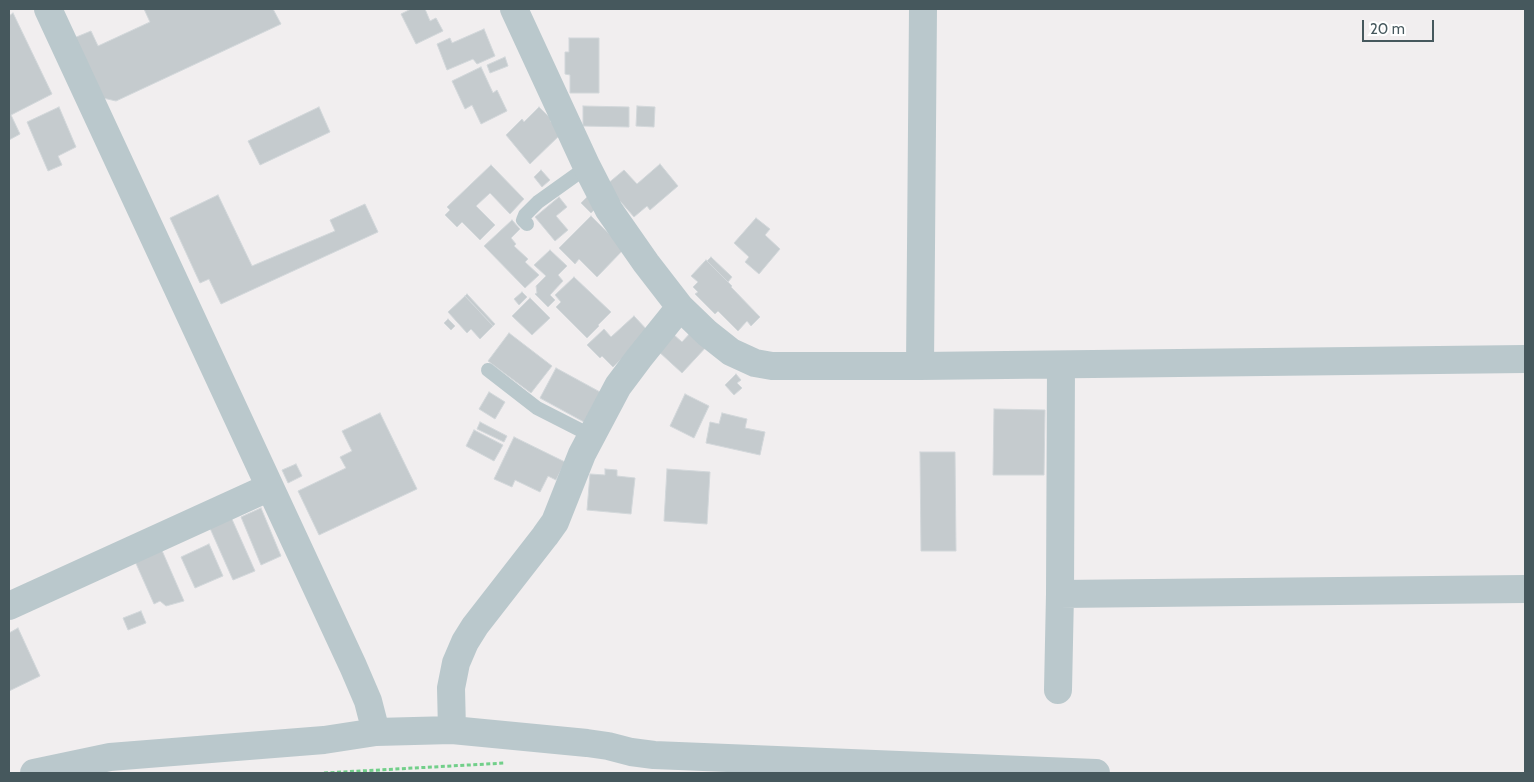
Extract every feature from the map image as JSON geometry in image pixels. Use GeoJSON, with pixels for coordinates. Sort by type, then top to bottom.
{"type":"FeatureCollection","features":[{"type":"Feature","properties":{"kind":"street"},"geometry":{"type":"LineString","coordinates":[[48,9],[353,666],[368,701],[376,732]]}},
{"type":"Feature","properties":{"kind":"street"},"geometry":{"type":"LineString","coordinates":[[514,9],[587,167],[609,210],[680,308],[731,352],[755,363],[772,366],[920,366],[1525,359]]}},
{"type":"Feature","properties":{"kind":"street"},"geometry":{"type":"LineString","coordinates":[[920,366],[923,9]]}},
{"type":"Feature","properties":{"kind":"street"},"geometry":{"type":"LineString","coordinates":[[452,730],[451,688],[456,663],[465,642],[475,626],[522,568],[554,522],[578,463],[618,386],[680,308]]}},
{"type":"Feature","properties":{"kind":"street"},"geometry":{"type":"LineString","coordinates":[[1058,690],[1060,364]]}},
{"type":"Feature","properties":{"kind":"street"},"geometry":{"type":"LineString","coordinates":[[9,606],[270,487]]}},
{"type":"Feature","properties":{"kind":"street"},"geometry":{"type":"LineString","coordinates":[[1060,594],[1525,589]]}},
{"type":"Feature","properties":{"kind":"street"},"geometry":{"type":"LineString","coordinates":[[34,773],[110,757],[324,740],[376,732],[452,730],[608,746],[654,755],[1096,773]]}},
{"type":"Feature","properties":{"kind":"lane"},"geometry":{"type":"LineString","coordinates":[[527,224],[524,220],[525,215],[538,202],[587,167]]}},
{"type":"Feature","properties":{"kind":"lane"},"geometry":{"type":"LineString","coordinates":[[488,370],[537,408],[592,436]]}},
{"type":"Feature","properties":{"kind":"path"},"geometry":{"type":"LineString","coordinates":[[324,773],[510,763]]}},
{"type":"Feature","properties":{"kind":"building"},"geometry":{"type":"Polygon","coordinates":[[[144,9],[273,9],[281,24],[116,101],[103,98],[74,38],[91,31],[98,46],[150,22],[144,9]]]}},
{"type":"Feature","properties":{"kind":"building"},"geometry":{"type":"Polygon","coordinates":[[[411,9],[425,9],[430,21],[436,18],[443,31],[416,44],[401,14],[411,9]]]}},
{"type":"Feature","properties":{"kind":"building"},"geometry":{"type":"Polygon","coordinates":[[[13,13],[52,94],[11,115],[20,134],[9,140],[9,16],[13,13]]]}},
{"type":"Feature","properties":{"kind":"building"},"geometry":{"type":"Polygon","coordinates":[[[484,29],[495,56],[477,64],[473,59],[447,70],[437,44],[450,38],[452,43],[484,29]]]}},
{"type":"Feature","properties":{"kind":"building"},"geometry":{"type":"Polygon","coordinates":[[[569,38],[599,38],[599,93],[570,93],[570,75],[565,74],[565,52],[569,52],[569,38]]]}},
{"type":"Feature","properties":{"kind":"building"},"geometry":{"type":"Polygon","coordinates":[[[505,57],[508,66],[490,73],[487,65],[505,57]]]}},
{"type":"Feature","properties":{"kind":"building"},"geometry":{"type":"Polygon","coordinates":[[[481,67],[493,93],[497,90],[507,111],[481,124],[472,105],[465,109],[452,81],[481,67]]]}},
{"type":"Feature","properties":{"kind":"building"},"geometry":{"type":"Polygon","coordinates":[[[583,106],[629,107],[629,127],[583,126],[583,106]]]}},
{"type":"Feature","properties":{"kind":"building"},"geometry":{"type":"Polygon","coordinates":[[[637,106],[655,107],[654,127],[636,126],[637,106]]]}},
{"type":"Feature","properties":{"kind":"building"},"geometry":{"type":"Polygon","coordinates":[[[59,107],[76,147],[58,156],[62,165],[48,171],[27,122],[59,107]]]}},
{"type":"Feature","properties":{"kind":"building"},"geometry":{"type":"Polygon","coordinates":[[[319,107],[330,132],[260,165],[248,141],[319,107]]]}},
{"type":"Feature","properties":{"kind":"building"},"geometry":{"type":"Polygon","coordinates":[[[539,107],[562,133],[530,164],[506,135],[522,119],[524,122],[539,107]]]}},
{"type":"Feature","properties":{"kind":"building"},"geometry":{"type":"Polygon","coordinates":[[[660,164],[678,186],[650,210],[647,206],[634,217],[606,185],[624,170],[637,184],[660,164]]]}},
{"type":"Feature","properties":{"kind":"building"},"geometry":{"type":"Polygon","coordinates":[[[491,165],[524,199],[510,214],[490,193],[476,206],[495,225],[480,240],[462,222],[457,227],[445,215],[450,210],[447,207],[491,165]]]}},
{"type":"Feature","properties":{"kind":"building"},"geometry":{"type":"Polygon","coordinates":[[[541,170],[550,180],[542,187],[534,177],[541,170]]]}},
{"type":"Feature","properties":{"kind":"building"},"geometry":{"type":"Polygon","coordinates":[[[218,195],[252,266],[335,231],[330,220],[365,204],[378,232],[221,304],[209,279],[200,283],[170,218],[218,195]]]}},
{"type":"Feature","properties":{"kind":"building"},"geometry":{"type":"Polygon","coordinates":[[[588,196],[598,206],[591,213],[581,203],[588,196]]]}},
{"type":"Feature","properties":{"kind":"building"},"geometry":{"type":"Polygon","coordinates":[[[559,197],[567,207],[556,216],[568,230],[555,241],[535,217],[559,197]]]}},
{"type":"Feature","properties":{"kind":"building"},"geometry":{"type":"Polygon","coordinates":[[[591,216],[624,249],[597,277],[579,259],[575,264],[559,248],[591,216]]]}},
{"type":"Feature","properties":{"kind":"building"},"geometry":{"type":"Polygon","coordinates":[[[756,218],[770,229],[765,235],[780,249],[759,274],[745,262],[749,257],[734,243],[756,218]]]}},
{"type":"Feature","properties":{"kind":"building"},"geometry":{"type":"Polygon","coordinates":[[[512,220],[520,229],[511,238],[516,244],[514,246],[528,259],[525,262],[539,275],[525,288],[484,246],[512,220]]]}},
{"type":"Feature","properties":{"kind":"building"},"geometry":{"type":"Polygon","coordinates":[[[550,250],[567,266],[558,275],[563,281],[550,295],[555,300],[548,307],[535,294],[537,293],[536,286],[546,276],[534,265],[550,250]]]}},
{"type":"Feature","properties":{"kind":"building"},"geometry":{"type":"Polygon","coordinates":[[[711,257],[732,277],[728,282],[707,261],[711,257]]]}},
{"type":"Feature","properties":{"kind":"building"},"geometry":{"type":"Polygon","coordinates":[[[706,260],[760,317],[751,326],[747,321],[738,331],[718,311],[715,314],[695,294],[698,292],[693,287],[698,282],[691,276],[706,260]]]}},
{"type":"Feature","properties":{"kind":"building"},"geometry":{"type":"Polygon","coordinates":[[[574,277],[611,312],[587,338],[556,307],[561,302],[555,295],[574,277]]]}},
{"type":"Feature","properties":{"kind":"building"},"geometry":{"type":"Polygon","coordinates":[[[522,292],[527,297],[519,305],[514,299],[522,292]]]}},
{"type":"Feature","properties":{"kind":"building"},"geometry":{"type":"Polygon","coordinates":[[[467,294],[495,324],[493,326],[465,296],[467,294]]]}},
{"type":"Feature","properties":{"kind":"building"},"geometry":{"type":"Polygon","coordinates":[[[465,296],[493,326],[480,339],[471,329],[467,333],[448,312],[465,296]]]}},
{"type":"Feature","properties":{"kind":"building"},"geometry":{"type":"Polygon","coordinates":[[[530,298],[550,318],[532,335],[512,316],[530,298]]]}},
{"type":"Feature","properties":{"kind":"building"},"geometry":{"type":"Polygon","coordinates":[[[634,316],[649,332],[613,367],[602,356],[600,358],[587,345],[604,329],[611,337],[634,316]]]}},
{"type":"Feature","properties":{"kind":"building"},"geometry":{"type":"Polygon","coordinates":[[[448,319],[455,326],[451,330],[444,323],[448,319]]]}},
{"type":"Feature","properties":{"kind":"building"},"geometry":{"type":"Polygon","coordinates":[[[692,331],[708,345],[682,373],[658,351],[673,334],[682,342],[692,331]]]}},
{"type":"Feature","properties":{"kind":"building"},"geometry":{"type":"Polygon","coordinates":[[[509,333],[552,366],[531,393],[488,361],[509,333]]]}},
{"type":"Feature","properties":{"kind":"building"},"geometry":{"type":"Polygon","coordinates":[[[556,368],[600,392],[584,422],[540,398],[556,368]]]}},
{"type":"Feature","properties":{"kind":"building"},"geometry":{"type":"Polygon","coordinates":[[[736,374],[741,380],[737,383],[742,388],[734,395],[725,385],[736,374]]]}},
{"type":"Feature","properties":{"kind":"building"},"geometry":{"type":"Polygon","coordinates":[[[489,392],[505,402],[495,419],[479,409],[489,392]]]}},
{"type":"Feature","properties":{"kind":"building"},"geometry":{"type":"Polygon","coordinates":[[[685,394],[709,406],[694,438],[670,426],[685,394]]]}},
{"type":"Feature","properties":{"kind":"building"},"geometry":{"type":"Polygon","coordinates":[[[994,409],[1045,410],[1044,475],[993,475],[994,409]]]}},
{"type":"Feature","properties":{"kind":"building"},"geometry":{"type":"Polygon","coordinates":[[[380,413],[417,489],[319,535],[298,491],[346,468],[340,457],[352,451],[342,431],[380,413]]]}},
{"type":"Feature","properties":{"kind":"building"},"geometry":{"type":"Polygon","coordinates":[[[722,413],[747,419],[745,428],[765,432],[760,455],[706,443],[710,422],[719,424],[722,413]]]}},
{"type":"Feature","properties":{"kind":"building"},"geometry":{"type":"Polygon","coordinates":[[[480,422],[507,436],[504,442],[477,429],[480,422]]]}},
{"type":"Feature","properties":{"kind":"building"},"geometry":{"type":"Polygon","coordinates":[[[474,430],[503,445],[494,461],[466,446],[474,430]]]}},
{"type":"Feature","properties":{"kind":"building"},"geometry":{"type":"Polygon","coordinates":[[[514,437],[565,462],[556,480],[548,476],[540,492],[515,480],[512,487],[494,479],[514,437]]]}},
{"type":"Feature","properties":{"kind":"building"},"geometry":{"type":"Polygon","coordinates":[[[920,452],[955,452],[956,551],[921,551],[920,452]]]}},
{"type":"Feature","properties":{"kind":"building"},"geometry":{"type":"Polygon","coordinates":[[[296,464],[302,476],[288,483],[282,470],[296,464]]]}},
{"type":"Feature","properties":{"kind":"building"},"geometry":{"type":"Polygon","coordinates":[[[605,469],[617,470],[617,476],[635,478],[631,514],[587,510],[590,474],[605,475],[605,469]]]}},
{"type":"Feature","properties":{"kind":"building"},"geometry":{"type":"Polygon","coordinates":[[[667,469],[710,472],[707,524],[664,521],[667,469]]]}},
{"type":"Feature","properties":{"kind":"building"},"geometry":{"type":"Polygon","coordinates":[[[261,508],[281,556],[261,565],[241,517],[261,508]]]}},
{"type":"Feature","properties":{"kind":"building"},"geometry":{"type":"Polygon","coordinates":[[[231,517],[255,571],[233,580],[209,526],[231,517]]]}},
{"type":"Feature","properties":{"kind":"building"},"geometry":{"type":"Polygon","coordinates":[[[209,544],[223,576],[195,588],[181,557],[209,544]]]}},
{"type":"Feature","properties":{"kind":"building"},"geometry":{"type":"Polygon","coordinates":[[[160,546],[184,601],[166,606],[160,601],[154,604],[134,559],[160,546]]]}},
{"type":"Feature","properties":{"kind":"building"},"geometry":{"type":"Polygon","coordinates":[[[141,611],[146,623],[128,630],[123,618],[141,611]]]}},
{"type":"Feature","properties":{"kind":"building"},"geometry":{"type":"Polygon","coordinates":[[[18,628],[40,676],[9,691],[9,633],[18,628]]]}}]}
